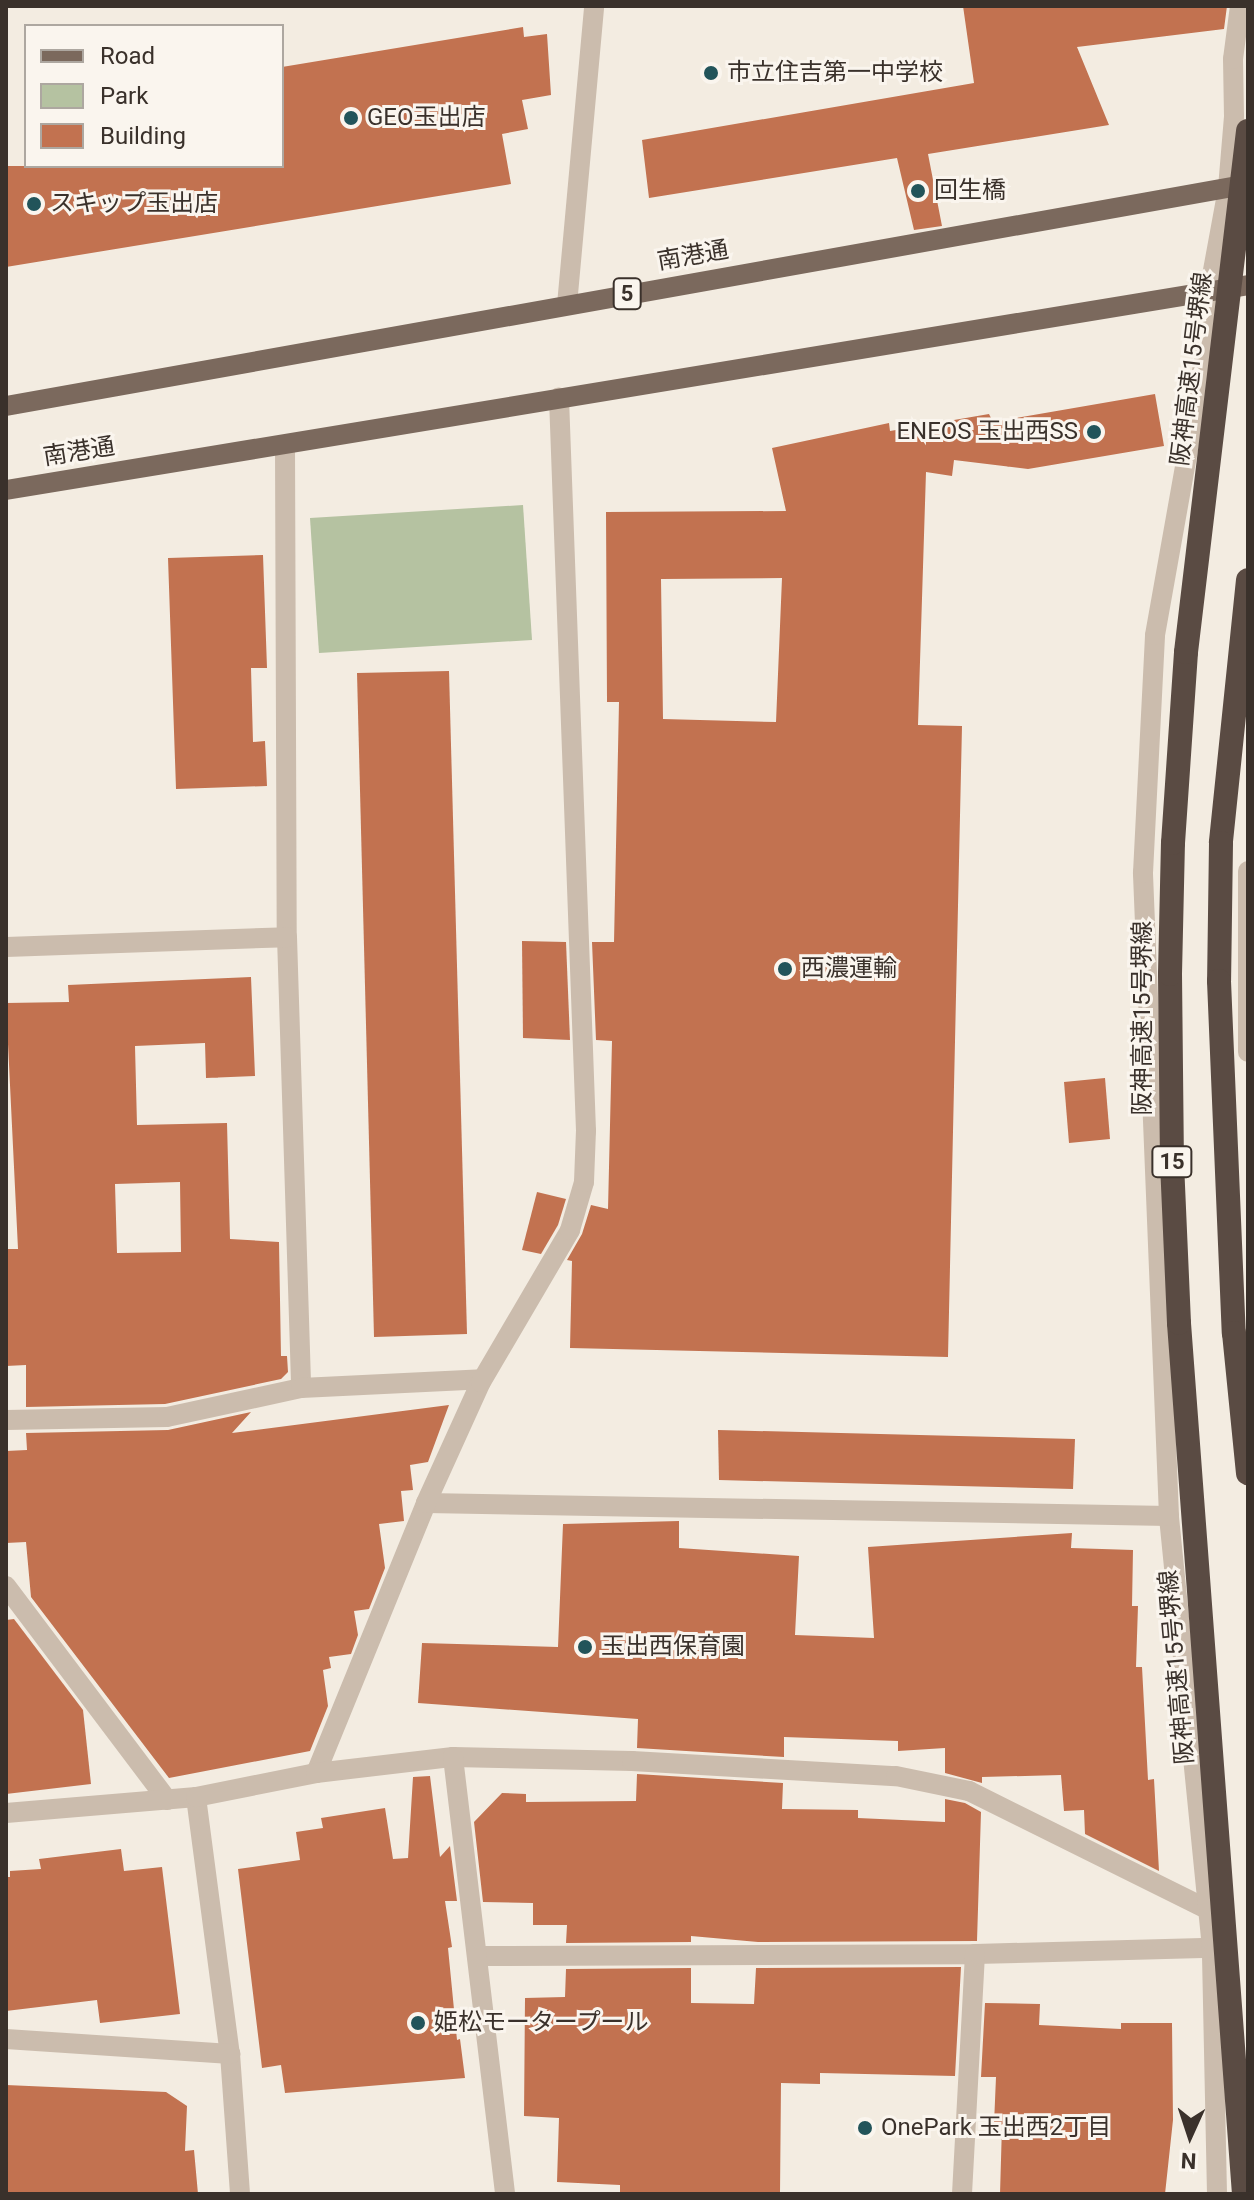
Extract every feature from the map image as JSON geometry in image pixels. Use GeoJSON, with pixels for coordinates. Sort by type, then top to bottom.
{"type":"FeatureCollection","features":[{"type":"Feature","properties":{"kind":"highway","name":"阪神高速15号堺線"},"geometry":{"type":"LineString","coordinates":[[1244,2194],[1179,1323],[1172,1165],[1170,974],[1173,843],[1186,652],[1248,131]]}},
{"type":"Feature","properties":{"kind":"highway","name":"15"},"geometry":{"type":"LineString","coordinates":[[1248,580],[1221,843],[1219,981],[1234,1333],[1248,1473]]}},
{"type":"Feature","properties":{"kind":"main road","name":"南港通"},"geometry":{"type":"LineString","coordinates":[[6,406],[1238,186]]}},
{"type":"Feature","properties":{"kind":"main road","name":"南港通"},"geometry":{"type":"LineString","coordinates":[[6,490],[1248,285]]}},
{"type":"Feature","properties":{"kind":"street"},"geometry":{"type":"LineString","coordinates":[[567,305],[594,6]]}},
{"type":"Feature","properties":{"kind":"street"},"geometry":{"type":"LineString","coordinates":[[1217,2194],[1212,1948],[1169,1516],[1143,873],[1155,635],[1206,348],[1209,292],[1238,186],[1233,59],[1240,6]]}},
{"type":"Feature","properties":{"kind":"street"},"geometry":{"type":"LineString","coordinates":[[316,1773],[426,1503],[482,1379],[570,1230],[584,1182],[586,1131],[559,397]]}},
{"type":"Feature","properties":{"kind":"street"},"geometry":{"type":"LineString","coordinates":[[285,446],[287,937],[301,1388]]}},
{"type":"Feature","properties":{"kind":"street"},"geometry":{"type":"LineString","coordinates":[[1248,871],[1248,1052]]}},
{"type":"Feature","properties":{"kind":"street"},"geometry":{"type":"LineString","coordinates":[[6,947],[287,937]]}},
{"type":"Feature","properties":{"kind":"street"},"geometry":{"type":"LineString","coordinates":[[6,1420],[167,1417],[301,1388],[482,1379]]}},
{"type":"Feature","properties":{"kind":"street"},"geometry":{"type":"LineString","coordinates":[[426,1503],[1169,1516]]}},
{"type":"Feature","properties":{"kind":"street"},"geometry":{"type":"LineString","coordinates":[[7,1589],[167,1800]]}},
{"type":"Feature","properties":{"kind":"street"},"geometry":{"type":"LineString","coordinates":[[6,1813],[196,1797],[316,1773],[453,1757],[632,1761],[896,1776],[969,1791],[1207,1909]]}},
{"type":"Feature","properties":{"kind":"street"},"geometry":{"type":"LineString","coordinates":[[453,1757],[505,2194]]}},
{"type":"Feature","properties":{"kind":"street"},"geometry":{"type":"LineString","coordinates":[[196,1797],[230,2054],[240,2194]]}},
{"type":"Feature","properties":{"kind":"street"},"geometry":{"type":"LineString","coordinates":[[477,1956],[975,1954],[1212,1948]]}},
{"type":"Feature","properties":{"kind":"street"},"geometry":{"type":"LineString","coordinates":[[962,2194],[975,1954]]}},
{"type":"Feature","properties":{"kind":"street"},"geometry":{"type":"LineString","coordinates":[[6,2039],[230,2054]]}},
{"type":"Feature","properties":{"kind":"green space"},"geometry":{"type":"Polygon","coordinates":[[[523,505],[532,640],[319,653],[310,518],[523,505]]]}},
{"type":"Feature","properties":{"kind":"building"},"geometry":{"type":"Polygon","coordinates":[[[963,6],[1227,6],[1224,29],[1077,47],[1109,125],[928,154],[942,226],[914,230],[897,158],[649,198],[642,140],[974,83],[963,6]]]}},
{"type":"Feature","properties":{"kind":"building"},"geometry":{"type":"Polygon","coordinates":[[[523,27],[524,37],[547,34],[551,95],[522,100],[528,129],[502,134],[511,184],[6,267],[6,166],[284,168],[284,67],[523,27]]]}},
{"type":"Feature","properties":{"kind":"building","name":"西濃運輸"},"geometry":{"type":"Polygon","coordinates":[[[1155,394],[1164,446],[1028,469],[954,460],[952,476],[926,472],[918,725],[962,726],[948,1357],[570,1348],[572,1261],[567,1260],[582,1234],[591,1205],[608,1209],[612,1041],[596,1040],[592,942],[614,942],[619,702],[607,702],[606,512],[786,511],[772,448],[889,423],[890,431],[989,414],[993,422],[1155,394]],[[782,578],[661,579],[663,719],[776,722],[782,578]]]}},
{"type":"Feature","properties":{"kind":"building"},"geometry":{"type":"Polygon","coordinates":[[[263,555],[267,668],[251,668],[253,742],[265,741],[267,786],[176,789],[168,558],[263,555]]]}},
{"type":"Feature","properties":{"kind":"building"},"geometry":{"type":"Polygon","coordinates":[[[449,671],[467,1334],[374,1337],[357,673],[449,671]]]}},
{"type":"Feature","properties":{"kind":"building"},"geometry":{"type":"Polygon","coordinates":[[[522,941],[566,942],[570,1040],[523,1038],[522,941]]]}},
{"type":"Feature","properties":{"kind":"building"},"geometry":{"type":"Polygon","coordinates":[[[251,977],[255,1076],[206,1078],[205,1043],[135,1046],[137,1125],[227,1123],[230,1239],[279,1242],[281,1356],[287,1356],[288,1372],[281,1379],[165,1404],[26,1407],[26,1365],[6,1366],[6,1249],[18,1249],[6,1003],[69,1002],[68,985],[251,977]],[[180,1182],[115,1184],[117,1253],[181,1252],[180,1182]]]}},
{"type":"Feature","properties":{"kind":"building"},"geometry":{"type":"Polygon","coordinates":[[[1105,1078],[1110,1139],[1069,1143],[1064,1082],[1105,1078]]]}},
{"type":"Feature","properties":{"kind":"building"},"geometry":{"type":"Polygon","coordinates":[[[537,1192],[566,1199],[558,1225],[541,1254],[522,1250],[537,1192]]]}},
{"type":"Feature","properties":{"kind":"building"},"geometry":{"type":"Polygon","coordinates":[[[449,1405],[428,1462],[410,1465],[413,1490],[401,1491],[404,1521],[379,1524],[385,1568],[369,1609],[354,1611],[358,1635],[351,1654],[329,1657],[331,1668],[323,1670],[328,1706],[310,1751],[169,1778],[31,1597],[26,1542],[6,1543],[6,1451],[27,1450],[26,1433],[168,1430],[251,1412],[232,1433],[449,1405]]]}},
{"type":"Feature","properties":{"kind":"building"},"geometry":{"type":"Polygon","coordinates":[[[718,1430],[1075,1439],[1073,1489],[719,1480],[718,1430]]]}},
{"type":"Feature","properties":{"kind":"building"},"geometry":{"type":"Polygon","coordinates":[[[679,1521],[679,1548],[799,1556],[795,1635],[874,1638],[868,1547],[1072,1533],[1071,1548],[1133,1550],[1132,1606],[1138,1606],[1136,1667],[1142,1667],[1148,1780],[1154,1779],[1159,1871],[1085,1834],[1084,1810],[1064,1811],[1061,1775],[982,1777],[982,1783],[945,1773],[945,1748],[898,1751],[898,1741],[784,1737],[784,1757],[637,1748],[638,1719],[418,1703],[422,1643],[558,1647],[563,1524],[679,1521]]]}},
{"type":"Feature","properties":{"kind":"building"},"geometry":{"type":"Polygon","coordinates":[[[14,1619],[83,1710],[91,1784],[6,1794],[6,1620],[14,1619]]]}},
{"type":"Feature","properties":{"kind":"building"},"geometry":{"type":"Polygon","coordinates":[[[637,1774],[783,1783],[782,1809],[858,1810],[858,1818],[945,1822],[945,1799],[965,1803],[981,1812],[977,1941],[758,1942],[691,1936],[691,1942],[566,1943],[567,1925],[533,1925],[533,1903],[483,1902],[474,1822],[502,1793],[526,1794],[526,1802],[636,1801],[637,1774]]]}},
{"type":"Feature","properties":{"kind":"building"},"geometry":{"type":"Polygon","coordinates":[[[430,1776],[440,1857],[450,1846],[457,1901],[445,1901],[452,1947],[448,1948],[457,2040],[460,2039],[465,2078],[285,2093],[281,2065],[262,2068],[238,1869],[300,1860],[296,1832],[323,1828],[321,1818],[385,1808],[393,1859],[408,1858],[413,1777],[430,1776]]]}},
{"type":"Feature","properties":{"kind":"building"},"geometry":{"type":"Polygon","coordinates":[[[121,1849],[124,1871],[162,1867],[180,2014],[100,2023],[97,2000],[6,2011],[6,1877],[10,1877],[10,1871],[41,1869],[39,1859],[121,1849]]]}},
{"type":"Feature","properties":{"kind":"building"},"geometry":{"type":"Polygon","coordinates":[[[961,1967],[955,2076],[820,2073],[820,2084],[781,2083],[780,2194],[620,2194],[620,2185],[557,2182],[559,2118],[524,2116],[525,1998],[565,1997],[566,1969],[691,1968],[691,2003],[754,2004],[756,1968],[961,1967]]]}},
{"type":"Feature","properties":{"kind":"building"},"geometry":{"type":"Polygon","coordinates":[[[985,2003],[1040,2004],[1039,2025],[1121,2029],[1121,2023],[1172,2023],[1173,2120],[1165,2194],[1000,2194],[1002,2125],[994,2124],[996,2077],[981,2077],[985,2003]]]}},
{"type":"Feature","properties":{"kind":"building"},"geometry":{"type":"Polygon","coordinates":[[[6,2085],[166,2092],[187,2106],[185,2151],[194,2150],[198,2194],[6,2194],[6,2085]]]}},
{"type":"Feature","properties":{"kind":"place","name":"市立住吉第一中学校"},"geometry":{"type":"Point","coordinates":[711,73]}},
{"type":"Feature","properties":{"kind":"place","name":"GEO玉出店"},"geometry":{"type":"Point","coordinates":[351,118]}},
{"type":"Feature","properties":{"kind":"place","name":"回生橋"},"geometry":{"type":"Point","coordinates":[918,191]}},
{"type":"Feature","properties":{"kind":"place","name":"スキップ玉出店"},"geometry":{"type":"Point","coordinates":[34,204]}},
{"type":"Feature","properties":{"kind":"place","name":"ENEOS 玉出西SS"},"geometry":{"type":"Point","coordinates":[1094,432]}},
{"type":"Feature","properties":{"kind":"place","name":"西濃運輸"},"geometry":{"type":"Point","coordinates":[785,969]}},
{"type":"Feature","properties":{"kind":"place","name":"玉出西保育園"},"geometry":{"type":"Point","coordinates":[585,1647]}},
{"type":"Feature","properties":{"kind":"place","name":"姫松モータープール"},"geometry":{"type":"Point","coordinates":[418,2023]}},
{"type":"Feature","properties":{"kind":"place","name":"OnePark 玉出西2丁目"},"geometry":{"type":"Point","coordinates":[865,2128]}}]}
